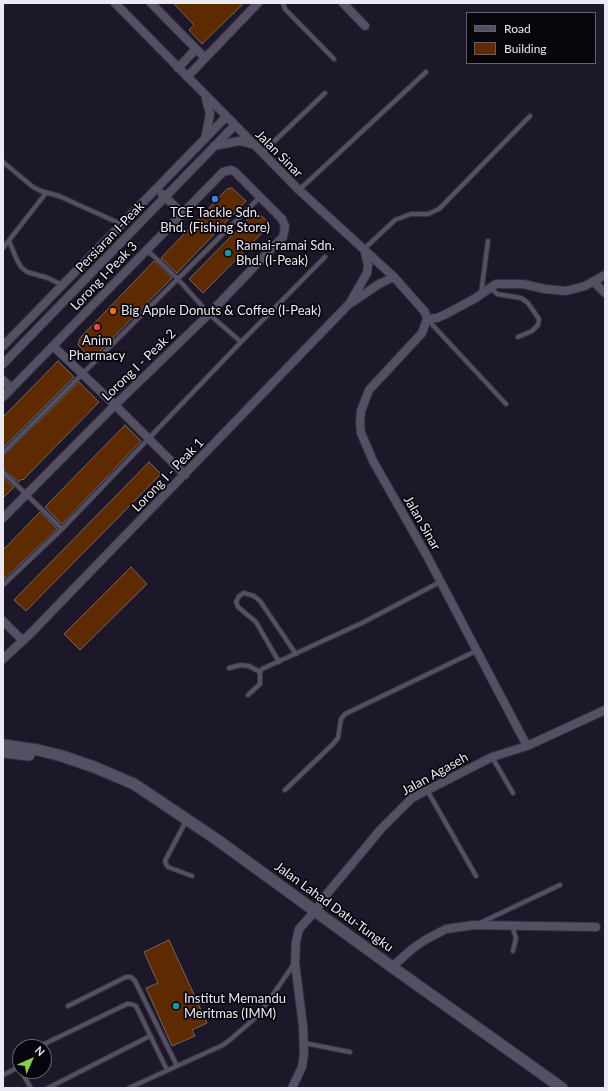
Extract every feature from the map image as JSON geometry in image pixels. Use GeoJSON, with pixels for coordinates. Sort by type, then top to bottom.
{"type":"FeatureCollection","features":[{"type":"Feature","properties":{"kind":"main road","name":"Jalan Lahad Datu-Tungku"},"geometry":{"type":"LineString","coordinates":[[3,744],[62,756],[94,767],[134,784],[187,819],[316,910],[392,967],[562,1088]]}},
{"type":"Feature","properties":{"kind":"main road","name":"Jalan Lahad Datu-Tungku"},"geometry":{"type":"LineString","coordinates":[[3,752],[81,763]]}},
{"type":"Feature","properties":{"kind":"street","name":"Jalan Sinar"},"geometry":{"type":"LineString","coordinates":[[115,3],[298,190],[364,249],[394,278],[425,312],[427,319],[422,333],[369,390],[361,411],[360,422],[362,433],[373,461],[441,582],[527,746]]}},
{"type":"Feature","properties":{"kind":"street"},"geometry":{"type":"LineString","coordinates":[[151,3],[205,58]]}},
{"type":"Feature","properties":{"kind":"street"},"geometry":{"type":"LineString","coordinates":[[187,77],[258,3]]}},
{"type":"Feature","properties":{"kind":"street"},"geometry":{"type":"LineString","coordinates":[[343,3],[364,26]]}},
{"type":"Feature","properties":{"kind":"street"},"geometry":{"type":"LineString","coordinates":[[178,68],[196,49]]}},
{"type":"Feature","properties":{"kind":"street"},"geometry":{"type":"LineString","coordinates":[[205,139],[210,114],[206,97]]}},
{"type":"Feature","properties":{"kind":"street"},"geometry":{"type":"LineString","coordinates":[[3,346],[226,118]]}},
{"type":"Feature","properties":{"kind":"street","name":"Persiaran I-Peak"},"geometry":{"type":"LineString","coordinates":[[3,364],[234,126]]}},
{"type":"Feature","properties":{"kind":"street"},"geometry":{"type":"LineString","coordinates":[[214,146],[239,141],[255,146]]}},
{"type":"Feature","properties":{"kind":"street","name":"Lorong I-Peak 3"},"geometry":{"type":"LineString","coordinates":[[3,397],[222,172],[231,170],[235,172],[260,197]]}},
{"type":"Feature","properties":{"kind":"street"},"geometry":{"type":"LineString","coordinates":[[157,189],[182,213]]}},
{"type":"Feature","properties":{"kind":"street","name":"Lorong I - Peak 2"},"geometry":{"type":"LineString","coordinates":[[3,518],[115,405],[209,314],[283,237],[285,226],[282,219],[260,197]]}},
{"type":"Feature","properties":{"kind":"street","name":"Lorong I - Peak 1"},"geometry":{"type":"LineString","coordinates":[[3,659],[23,641],[185,475],[348,305],[368,273],[368,259],[364,249]]}},
{"type":"Feature","properties":{"kind":"street"},"geometry":{"type":"LineString","coordinates":[[427,319],[437,318],[444,315],[496,284],[523,284],[545,289],[566,291],[577,289],[594,282],[605,275]]}},
{"type":"Feature","properties":{"kind":"street","name":"Lorong I - Peak 1"},"geometry":{"type":"LineString","coordinates":[[348,305],[379,284],[394,278]]}},
{"type":"Feature","properties":{"kind":"street"},"geometry":{"type":"LineString","coordinates":[[594,282],[605,293]]}},
{"type":"Feature","properties":{"kind":"street"},"geometry":{"type":"LineString","coordinates":[[53,346],[185,475]]}},
{"type":"Feature","properties":{"kind":"street"},"geometry":{"type":"LineString","coordinates":[[3,380],[12,388]]}},
{"type":"Feature","properties":{"kind":"street"},"geometry":{"type":"LineString","coordinates":[[3,621],[23,641]]}},
{"type":"Feature","properties":{"kind":"street","name":"Jalan Agaseh"},"geometry":{"type":"LineString","coordinates":[[292,1088],[302,1067],[304,1054],[303,1026],[295,963],[296,942],[299,929],[316,910],[326,895],[389,820],[412,798],[492,757],[527,746],[605,710]]}},
{"type":"Feature","properties":{"kind":"street"},"geometry":{"type":"LineString","coordinates":[[392,967],[412,949],[446,929],[476,925],[596,927]]}},
{"type":"Feature","properties":{"kind":"lane"},"geometry":{"type":"LineString","coordinates":[[283,3],[285,9],[334,59]]}},
{"type":"Feature","properties":{"kind":"lane"},"geometry":{"type":"LineString","coordinates":[[298,190],[426,72]]}},
{"type":"Feature","properties":{"kind":"lane"},"geometry":{"type":"LineString","coordinates":[[262,153],[325,93]]}},
{"type":"Feature","properties":{"kind":"lane"},"geometry":{"type":"LineString","coordinates":[[364,249],[395,220],[411,214],[428,214],[439,209],[530,116]]}},
{"type":"Feature","properties":{"kind":"lane"},"geometry":{"type":"LineString","coordinates":[[3,162],[33,187],[46,193],[58,196],[122,224]]}},
{"type":"Feature","properties":{"kind":"lane"},"geometry":{"type":"LineString","coordinates":[[3,248],[46,193]]}},
{"type":"Feature","properties":{"kind":"lane"},"geometry":{"type":"LineString","coordinates":[[3,454],[177,278],[260,197]]}},
{"type":"Feature","properties":{"kind":"lane"},"geometry":{"type":"LineString","coordinates":[[9,241],[14,255],[21,267],[27,272],[48,278],[62,285]]}},
{"type":"Feature","properties":{"kind":"lane"},"geometry":{"type":"LineString","coordinates":[[481,294],[488,241]]}},
{"type":"Feature","properties":{"kind":"lane"},"geometry":{"type":"LineString","coordinates":[[146,249],[177,278],[209,314],[240,342]]}},
{"type":"Feature","properties":{"kind":"lane"},"geometry":{"type":"LineString","coordinates":[[3,585],[62,529],[240,342],[325,257]]}},
{"type":"Feature","properties":{"kind":"lane"},"geometry":{"type":"LineString","coordinates":[[491,288],[497,294],[521,298],[528,303],[539,319],[538,325],[532,331],[518,337]]}},
{"type":"Feature","properties":{"kind":"lane"},"geometry":{"type":"LineString","coordinates":[[427,319],[506,404]]}},
{"type":"Feature","properties":{"kind":"lane"},"geometry":{"type":"LineString","coordinates":[[3,472],[62,529]]}},
{"type":"Feature","properties":{"kind":"lane"},"geometry":{"type":"LineString","coordinates":[[248,695],[260,684],[260,672],[262,669],[364,622],[441,582]]}},
{"type":"Feature","properties":{"kind":"lane"},"geometry":{"type":"LineString","coordinates":[[279,662],[256,622],[238,607],[236,602],[239,596],[244,593],[254,596],[260,601],[296,654]]}},
{"type":"Feature","properties":{"kind":"lane"},"geometry":{"type":"LineString","coordinates":[[285,790],[338,738],[341,719],[345,714],[476,651]]}},
{"type":"Feature","properties":{"kind":"lane"},"geometry":{"type":"LineString","coordinates":[[229,668],[241,665],[250,666],[260,672]]}},
{"type":"Feature","properties":{"kind":"lane"},"geometry":{"type":"LineString","coordinates":[[492,757],[513,793]]}},
{"type":"Feature","properties":{"kind":"lane"},"geometry":{"type":"LineString","coordinates":[[427,790],[476,876]]}},
{"type":"Feature","properties":{"kind":"lane"},"geometry":{"type":"LineString","coordinates":[[187,819],[165,861],[168,867],[192,876]]}},
{"type":"Feature","properties":{"kind":"lane"},"geometry":{"type":"LineString","coordinates":[[476,925],[560,885]]}},
{"type":"Feature","properties":{"kind":"lane"},"geometry":{"type":"LineString","coordinates":[[512,925],[516,938],[513,951]]}},
{"type":"Feature","properties":{"kind":"lane"},"geometry":{"type":"LineString","coordinates":[[129,1088],[223,1046],[254,1019],[295,963]]}},
{"type":"Feature","properties":{"kind":"lane"},"geometry":{"type":"LineString","coordinates":[[68,1006],[126,977],[131,977],[135,981],[177,1066]]}},
{"type":"Feature","properties":{"kind":"lane"},"geometry":{"type":"LineString","coordinates":[[52,1040],[127,1004],[131,1004],[136,1006],[167,1070]]}},
{"type":"Feature","properties":{"kind":"lane"},"geometry":{"type":"LineString","coordinates":[[48,1088],[150,1036]]}},
{"type":"Feature","properties":{"kind":"lane"},"geometry":{"type":"LineString","coordinates":[[303,1043],[350,1052]]}},
{"type":"Feature","properties":{"kind":"lane"},"geometry":{"type":"LineString","coordinates":[[26,1079],[31,1088]]}},
{"type":"Feature","properties":{"kind":"building"},"geometry":{"type":"Polygon","coordinates":[[[173,3],[244,3],[202,44],[189,30],[194,25],[173,3]]]}},
{"type":"Feature","properties":{"kind":"building"},"geometry":{"type":"Polygon","coordinates":[[[232,188],[246,201],[177,273],[161,258],[227,189],[232,188]]]}},
{"type":"Feature","properties":{"kind":"building","name":"Ramai-ramai Sdn. Bhd. (I-Peak)"},"geometry":{"type":"Polygon","coordinates":[[[256,211],[268,222],[267,228],[203,293],[189,279],[256,211]]]}},
{"type":"Feature","properties":{"kind":"building"},"geometry":{"type":"Polygon","coordinates":[[[154,261],[172,278],[92,359],[78,345],[80,338],[154,261]]]}},
{"type":"Feature","properties":{"kind":"building"},"geometry":{"type":"Polygon","coordinates":[[[58,361],[74,377],[3,448],[3,417],[58,361]]]}},
{"type":"Feature","properties":{"kind":"building"},"geometry":{"type":"Polygon","coordinates":[[[79,382],[99,402],[23,480],[22,479],[19,482],[3,469],[3,456],[79,382]]]}},
{"type":"Feature","properties":{"kind":"building"},"geometry":{"type":"Polygon","coordinates":[[[125,425],[141,441],[62,524],[45,507],[125,425]]]}},
{"type":"Feature","properties":{"kind":"building"},"geometry":{"type":"Polygon","coordinates":[[[149,462],[161,474],[26,611],[14,600],[149,462]]]}},
{"type":"Feature","properties":{"kind":"building"},"geometry":{"type":"Polygon","coordinates":[[[3,477],[14,487],[3,498],[3,477]]]}},
{"type":"Feature","properties":{"kind":"building"},"geometry":{"type":"Polygon","coordinates":[[[40,512],[57,529],[3,580],[3,550],[40,512]]]}},
{"type":"Feature","properties":{"kind":"building"},"geometry":{"type":"Polygon","coordinates":[[[131,567],[147,584],[80,650],[64,634],[131,567]]]}},
{"type":"Feature","properties":{"kind":"building","name":"Institut Memandu Meritmas (IMM)"},"geometry":{"type":"Polygon","coordinates":[[[169,940],[207,1023],[192,1030],[195,1036],[172,1046],[146,988],[158,983],[144,952],[169,940]]]}},
{"type":"Feature","properties":{"kind":"place","name":"TCE Tackle Sdn. Bhd. (Fishing Store)"},"geometry":{"type":"Point","coordinates":[215,199]}},
{"type":"Feature","properties":{"kind":"place","name":"Ramai-ramai Sdn. Bhd. (I-Peak)"},"geometry":{"type":"Point","coordinates":[228,253]}},
{"type":"Feature","properties":{"kind":"place","name":"Big Apple Donuts & Coffee (I-Peak)"},"geometry":{"type":"Point","coordinates":[113,311]}},
{"type":"Feature","properties":{"kind":"place","name":"Anim Pharmacy"},"geometry":{"type":"Point","coordinates":[97,327]}},
{"type":"Feature","properties":{"kind":"place","name":"Institut Memandu Meritmas (IMM)"},"geometry":{"type":"Point","coordinates":[176,1006]}}]}
